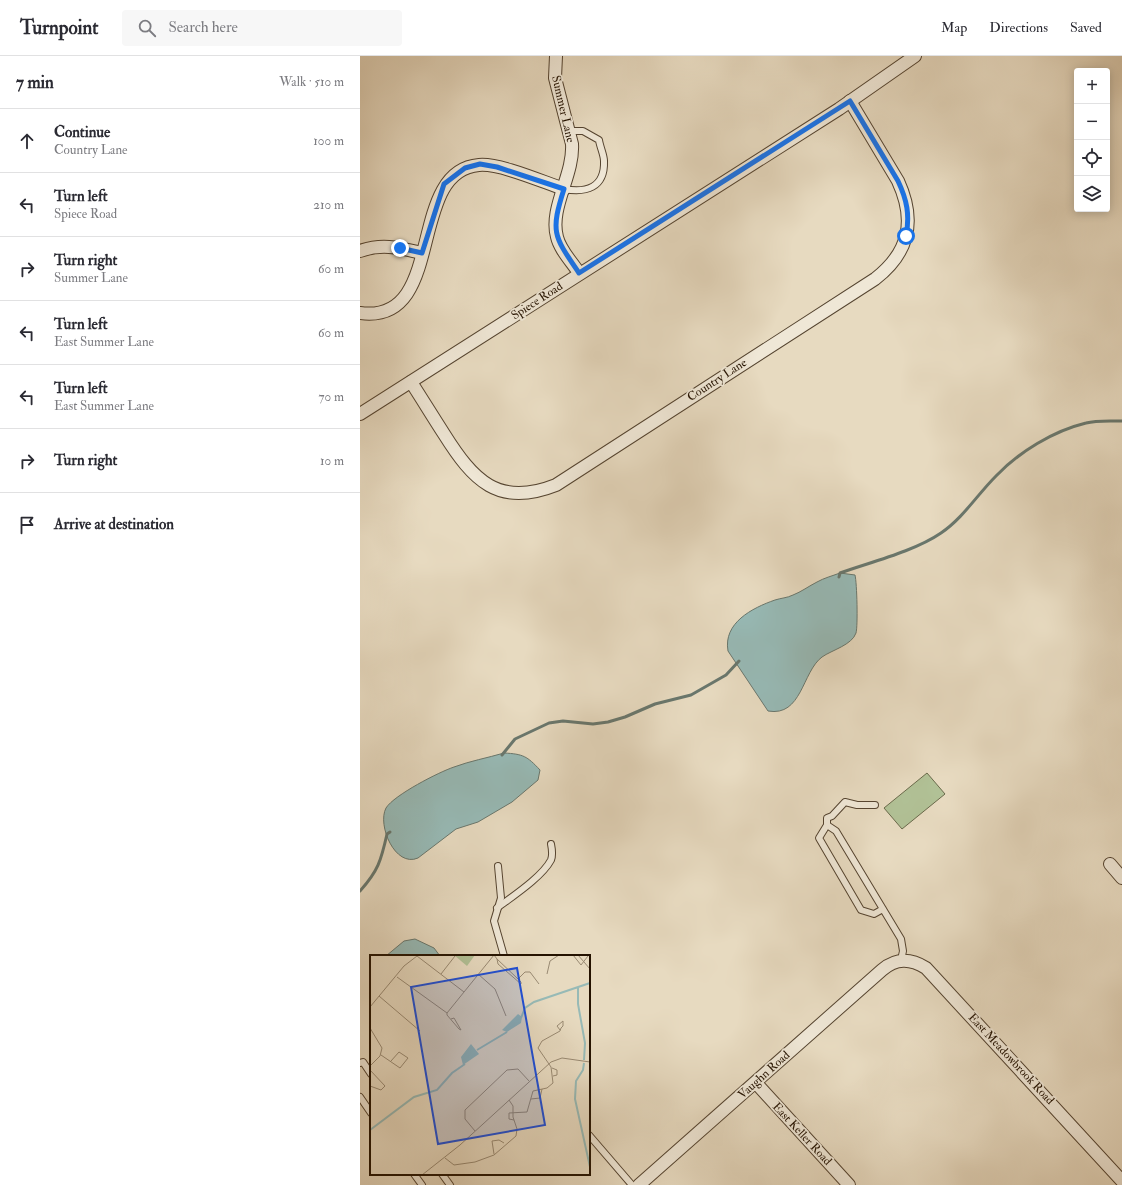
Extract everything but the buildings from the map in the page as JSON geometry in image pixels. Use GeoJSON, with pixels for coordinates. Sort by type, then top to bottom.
{"type":"FeatureCollection","features":[{"type":"Feature","properties":{"kind":"street","name":"Summer Lane"},"geometry":{"type":"LineString","coordinates":[[556,56],[555,78],[572,154],[564,189],[556,214],[556,236],[579,273]]}},
{"type":"Feature","properties":{"kind":"street","name":"Spiece Road"},"geometry":{"type":"LineString","coordinates":[[360,414],[850,101],[914,56]]}},
{"type":"Feature","properties":{"kind":"street","name":"Country Lane"},"geometry":{"type":"LineString","coordinates":[[411,382],[450,443],[478,479],[500,490],[514,493],[529,493],[556,485],[875,279],[894,262],[902,250],[909,221],[904,194],[898,181],[850,101]]}},
{"type":"Feature","properties":{"kind":"street"},"geometry":{"type":"LineString","coordinates":[[360,312],[382,311],[397,305],[410,290],[444,184],[465,168],[480,164],[497,167],[564,189]]}},
{"type":"Feature","properties":{"kind":"street"},"geometry":{"type":"LineString","coordinates":[[360,250],[372,246],[386,246],[422,253]]}},
{"type":"Feature","properties":{"kind":"street"},"geometry":{"type":"LineString","coordinates":[[1110,864],[1122,878]]}},
{"type":"Feature","properties":{"kind":"street","name":"Vaughn Road"},"geometry":{"type":"LineString","coordinates":[[639,1185],[889,965],[901,960]]}},
{"type":"Feature","properties":{"kind":"street","name":"East Meadowbrook Road"},"geometry":{"type":"LineString","coordinates":[[901,960],[911,961],[926,968],[1122,1181]]}},
{"type":"Feature","properties":{"kind":"street","name":"East Keller Road"},"geometry":{"type":"LineString","coordinates":[[756,1083],[849,1185]]}},
{"type":"Feature","properties":{"kind":"lane"},"geometry":{"type":"LineString","coordinates":[[564,189],[578,192],[594,187],[602,177],[604,161],[599,140],[583,131],[568,131]]}},
{"type":"Feature","properties":{"kind":"lane"},"geometry":{"type":"LineString","coordinates":[[875,805],[857,805],[845,802],[832,816],[827,818],[827,825],[819,838],[861,910],[874,914],[883,910]]}},
{"type":"Feature","properties":{"kind":"lane"},"geometry":{"type":"LineString","coordinates":[[827,825],[836,831],[902,939],[903,951],[901,960]]}},
{"type":"Feature","properties":{"kind":"lane"},"geometry":{"type":"LineString","coordinates":[[496,909],[528,884],[542,870],[551,859],[551,844]]}},
{"type":"Feature","properties":{"kind":"lane"},"geometry":{"type":"LineString","coordinates":[[498,866],[501,898],[496,909],[494,921],[504,955]]}},
{"type":"Feature","properties":{"kind":"lane"},"geometry":{"type":"LineString","coordinates":[[360,1063],[363,1062],[370,1072]]}},
{"type":"Feature","properties":{"kind":"lane"},"geometry":{"type":"LineString","coordinates":[[360,1097],[370,1112]]}},
{"type":"Feature","properties":{"kind":"lane"},"geometry":{"type":"LineString","coordinates":[[360,1110],[366,1106]]}},
{"type":"Feature","properties":{"kind":"lane"},"geometry":{"type":"LineString","coordinates":[[590,1136],[632,1185]]}},
{"type":"Feature","properties":{"kind":"lane"},"geometry":{"type":"LineString","coordinates":[[415,1175],[422,1185]]}},
{"type":"Feature","properties":{"kind":"lane"},"geometry":{"type":"LineString","coordinates":[[443,1175],[450,1185]]}},
{"type":"Feature","properties":{"kind":"green space"},"geometry":{"type":"Polygon","coordinates":[[[927,773],[945,794],[902,829],[884,808],[927,773]]]}},
{"type":"Feature","properties":{"kind":"water"},"geometry":{"type":"Polygon","coordinates":[[[840,573],[855,575],[857,622],[854,637],[846,644],[826,654],[815,664],[795,701],[788,707],[779,711],[768,711],[728,651],[730,632],[741,618],[757,607],[791,596],[825,578],[840,573]]]}},
{"type":"Feature","properties":{"kind":"water"},"geometry":{"type":"Polygon","coordinates":[[[504,753],[520,755],[532,762],[540,770],[538,780],[512,802],[478,822],[456,829],[418,858],[410,859],[402,857],[395,851],[386,834],[384,824],[386,808],[391,803],[417,784],[447,770],[466,763],[504,753]]]}},
{"type":"Feature","properties":{"kind":"water"},"geometry":{"type":"Polygon","coordinates":[[[415,939],[434,948],[439,955],[387,955],[404,941],[415,939]]]}},
{"type":"Feature","properties":{"kind":"waterway"},"geometry":{"type":"LineString","coordinates":[[839,577],[840,573],[906,551],[941,533],[970,506],[989,483],[1005,467],[1026,451],[1049,437],[1061,431],[1090,422],[1122,421]]}},
{"type":"Feature","properties":{"kind":"waterway"},"geometry":{"type":"LineString","coordinates":[[502,755],[515,739],[549,723],[563,721],[593,724],[608,722],[625,717],[655,704],[691,695],[726,675],[739,661]]}},
{"type":"Feature","properties":{"kind":"waterway"},"geometry":{"type":"LineString","coordinates":[[360,891],[375,871],[381,859],[387,834],[390,832]]}},
{"type":"Feature","properties":{"kind":"route"},"geometry":{"type":"LineString","coordinates":[[400,248],[422,253],[444,184],[455,174],[465,168],[480,164],[497,167],[564,189],[556,214],[556,236],[579,273],[850,101],[898,181],[904,194],[909,221],[906,236]]}}]}
